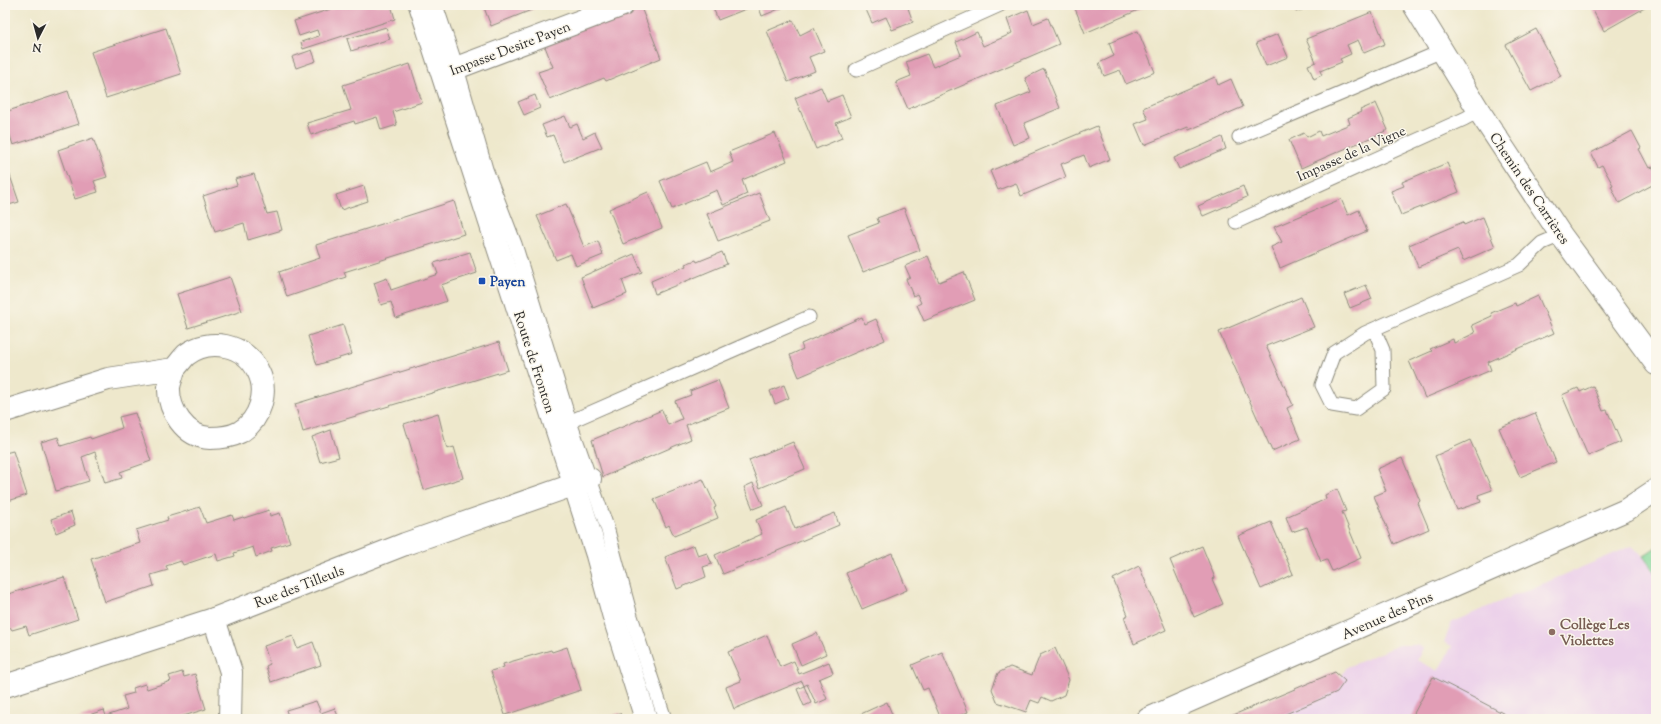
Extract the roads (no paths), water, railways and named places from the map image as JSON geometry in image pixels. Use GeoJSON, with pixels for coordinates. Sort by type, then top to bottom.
{"type":"FeatureCollection","features":[{"type":"Feature","properties":{"kind":"street","name":"Route de Fronton"},"geometry":{"type":"LineString","coordinates":[[420,5],[450,71],[454,111],[582,482],[597,555],[615,620],[646,719]]}},
{"type":"Feature","properties":{"kind":"street","name":"Impasse Desire Payen"},"geometry":{"type":"LineString","coordinates":[[450,71],[623,5]]}},
{"type":"Feature","properties":{"kind":"street","name":"Chemin des Carrières"},"geometry":{"type":"LineString","coordinates":[[1414,5],[1478,111],[1561,235],[1656,364]]}},
{"type":"Feature","properties":{"kind":"street"},"geometry":{"type":"LineString","coordinates":[[5,411],[108,379],[174,369],[185,356],[200,347],[217,345],[234,348],[249,358],[258,372],[263,389],[261,406],[253,421],[240,432],[223,438],[206,437],[190,431],[178,419],[170,403],[169,386],[174,369]]}},
{"type":"Feature","properties":{"kind":"street","name":"Rue des Tilleuls"},"geometry":{"type":"LineString","coordinates":[[5,686],[214,619],[405,544],[582,482]]}},
{"type":"Feature","properties":{"kind":"street","name":"Avenue des Pins"},"geometry":{"type":"LineString","coordinates":[[1148,719],[1626,510],[1656,490]]}},
{"type":"Feature","properties":{"kind":"street","name":"Avenue des Pins"},"geometry":{"type":"LineString","coordinates":[[1626,510],[1651,510],[1656,508]]}},
{"type":"Feature","properties":{"kind":"street"},"geometry":{"type":"LineString","coordinates":[[214,619],[231,672],[230,719]]}},
{"type":"Feature","properties":{"kind":"lane"},"geometry":{"type":"LineString","coordinates":[[436,5],[450,71]]}},
{"type":"Feature","properties":{"kind":"lane"},"geometry":{"type":"LineString","coordinates":[[856,70],[1000,5]]}},
{"type":"Feature","properties":{"kind":"lane"},"geometry":{"type":"LineString","coordinates":[[1239,136],[1442,51]]}},
{"type":"Feature","properties":{"kind":"lane","name":"Impasse de la Vigne"},"geometry":{"type":"LineString","coordinates":[[1236,222],[1464,119],[1478,111]]}},
{"type":"Feature","properties":{"kind":"lane"},"geometry":{"type":"LineString","coordinates":[[1374,329],[1383,350],[1384,388],[1356,409],[1332,405],[1322,385],[1334,353],[1365,333],[1374,329],[1519,265],[1542,243],[1561,235]]}},
{"type":"Feature","properties":{"kind":"lane"},"geometry":{"type":"LineString","coordinates":[[563,425],[809,317]]}},
{"type":"Feature","properties":{"kind":"lane"},"geometry":{"type":"LineString","coordinates":[[582,482],[607,527],[630,616],[665,719]]}},
{"type":"Feature","properties":{"kind":"place","name":"Payen"},"geometry":{"type":"Point","coordinates":[482,281]}},
{"type":"Feature","properties":{"kind":"place","name":"Collège Les Violettes"},"geometry":{"type":"Point","coordinates":[1552,632]}}]}
